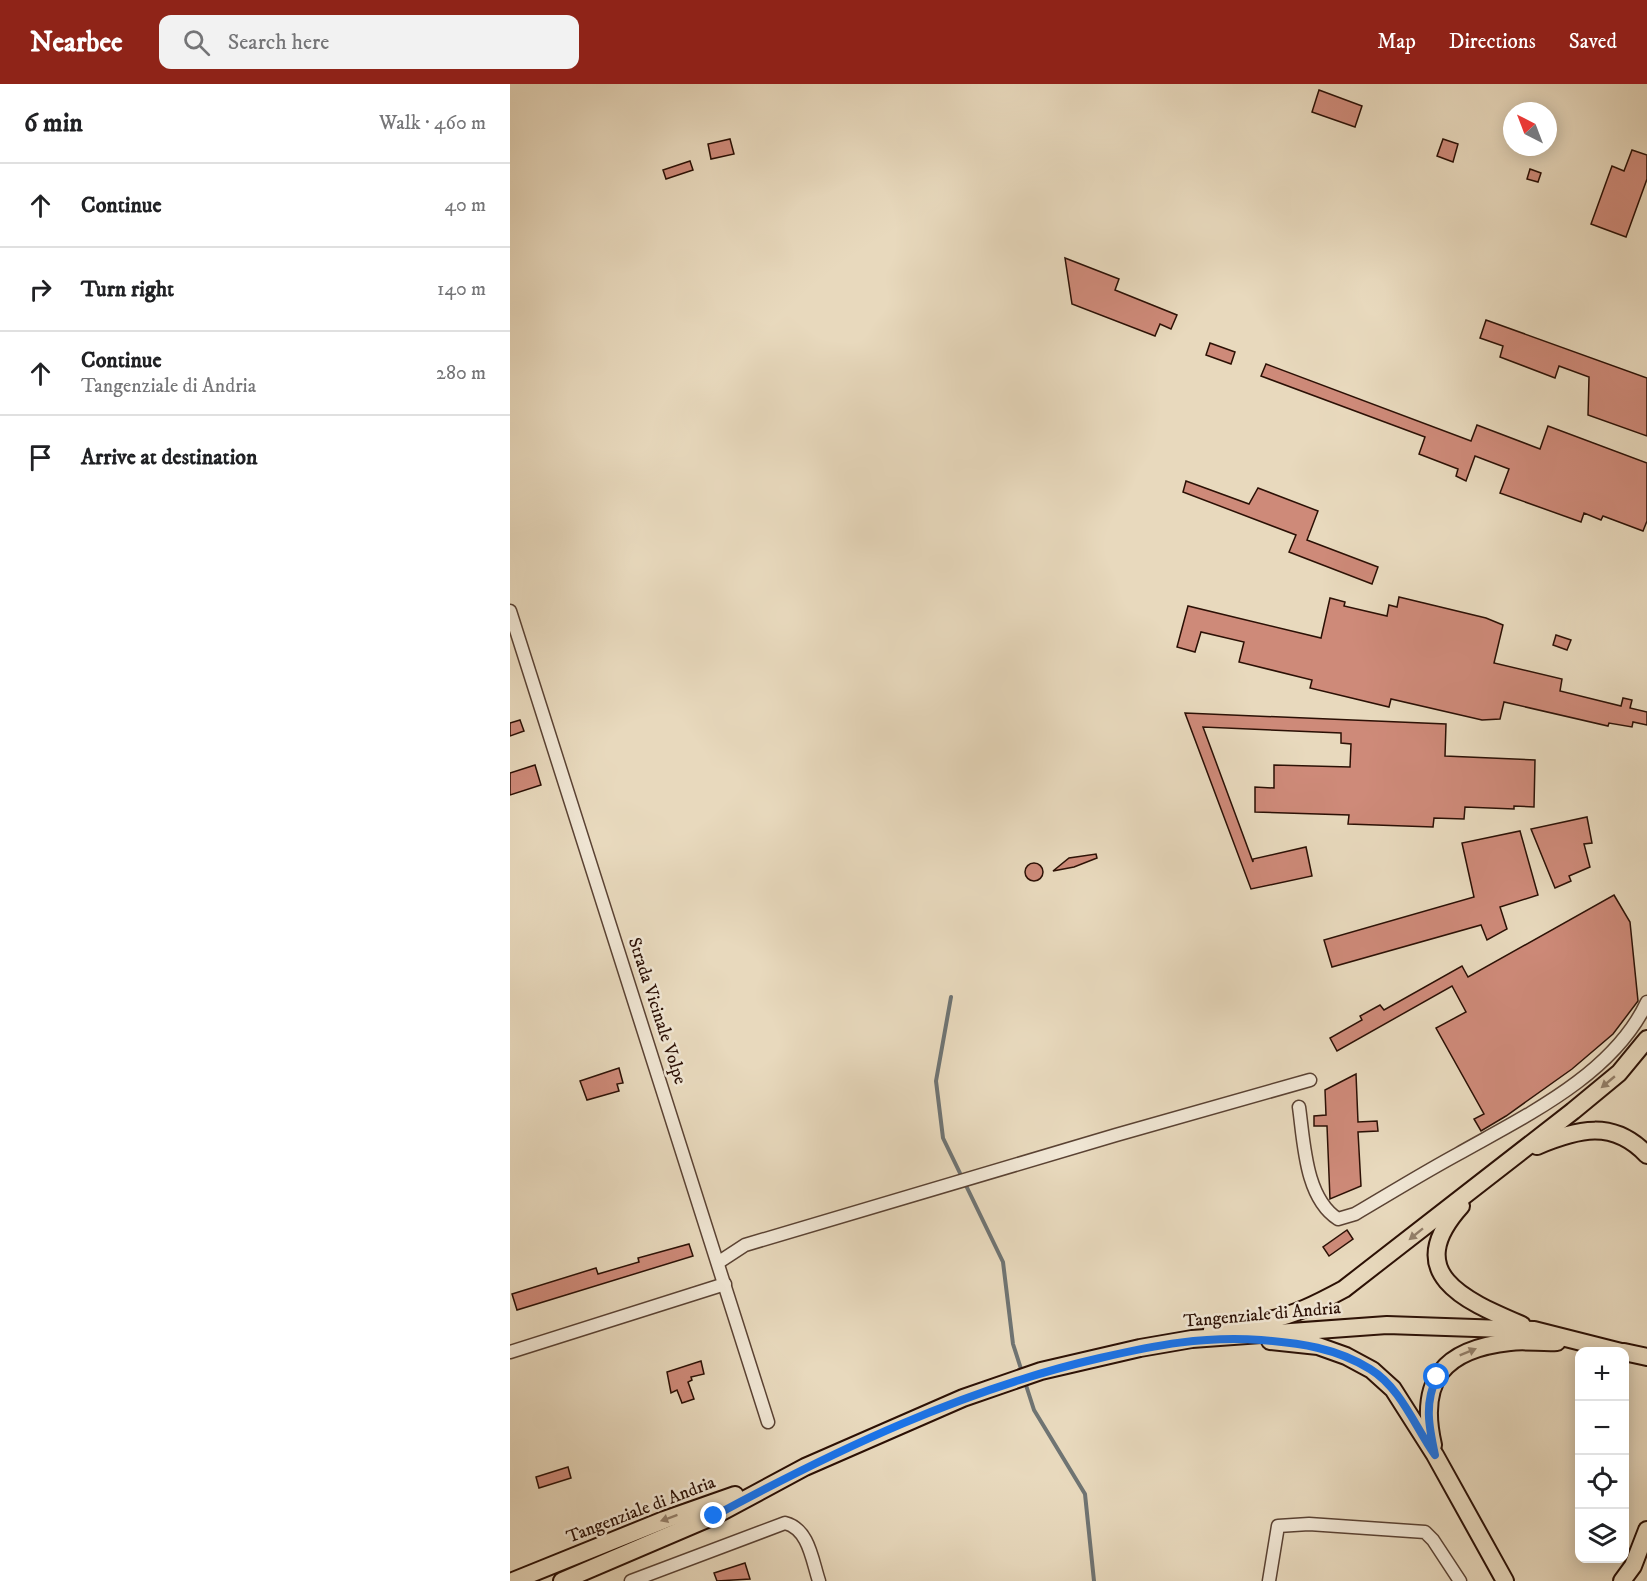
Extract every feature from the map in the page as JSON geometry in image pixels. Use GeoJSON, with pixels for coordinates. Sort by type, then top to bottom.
{"type":"FeatureCollection","features":[{"type":"Feature","properties":{"kind":"main road"},"geometry":{"type":"LineString","coordinates":[[1192,1339],[1221,1326],[1265,1321],[1315,1305],[1344,1289],[1619,1073],[1647,1039]]}},
{"type":"Feature","properties":{"kind":"main road"},"geometry":{"type":"LineString","coordinates":[[1520,1153],[1584,1130],[1618,1134],[1638,1145],[1647,1155]]}},
{"type":"Feature","properties":{"kind":"main road"},"geometry":{"type":"LineString","coordinates":[[1479,1185],[1451,1218],[1440,1239],[1436,1252],[1443,1277],[1457,1293],[1476,1305],[1534,1330]]}},
{"type":"Feature","properties":{"kind":"main road","name":"Tangenziale di Andria"},"geometry":{"type":"LineString","coordinates":[[562,1581],[714,1516],[784,1478],[963,1398],[1041,1371],[1192,1339],[1387,1324],[1534,1330],[1600,1347]]}},
{"type":"Feature","properties":{"kind":"main road"},"geometry":{"type":"LineString","coordinates":[[1221,1337],[1286,1341],[1318,1346],[1346,1356],[1372,1370],[1392,1389],[1435,1455],[1505,1581]]}},
{"type":"Feature","properties":{"kind":"main road"},"geometry":{"type":"LineString","coordinates":[[1435,1455],[1429,1427],[1428,1404],[1437,1377],[1451,1360],[1467,1352],[1491,1345],[1513,1342],[1575,1341]]}},
{"type":"Feature","properties":{"kind":"main road","name":"Tangenziale di Andria"},"geometry":{"type":"LineString","coordinates":[[1629,1353],[1647,1357]]}},
{"type":"Feature","properties":{"kind":"main road","name":"Tangenziale di Andria"},"geometry":{"type":"LineString","coordinates":[[513,1581],[664,1520],[784,1478]]}},
{"type":"Feature","properties":{"kind":"main road"},"geometry":{"type":"LineString","coordinates":[[1622,1581],[1633,1566],[1647,1530]]}},
{"type":"Feature","properties":{"kind":"street","name":"Strada Vicinale Volpe"},"geometry":{"type":"LineString","coordinates":[[510,611],[768,1422]]}},
{"type":"Feature","properties":{"kind":"street"},"geometry":{"type":"LineString","coordinates":[[1299,1107],[1315,1192],[1327,1212],[1338,1219],[1355,1214],[1551,1102],[1613,1050],[1638,1022],[1647,1002]]}},
{"type":"Feature","properties":{"kind":"street"},"geometry":{"type":"LineString","coordinates":[[718,1263],[746,1245],[1310,1080]]}},
{"type":"Feature","properties":{"kind":"street"},"geometry":{"type":"LineString","coordinates":[[510,1352],[725,1284]]}},
{"type":"Feature","properties":{"kind":"street"},"geometry":{"type":"LineString","coordinates":[[631,1581],[785,1523],[796,1525],[804,1535],[819,1581]]}},
{"type":"Feature","properties":{"kind":"street"},"geometry":{"type":"LineString","coordinates":[[1269,1581],[1278,1526],[1309,1524],[1425,1532],[1434,1540],[1460,1581]]}},
{"type":"Feature","properties":{"kind":"building"},"geometry":{"type":"Polygon","coordinates":[[[1319,90],[1362,106],[1355,127],[1312,112],[1319,90]]]}},
{"type":"Feature","properties":{"kind":"building"},"geometry":{"type":"Polygon","coordinates":[[[730,139],[734,154],[711,159],[708,144],[730,139]]]}},
{"type":"Feature","properties":{"kind":"building"},"geometry":{"type":"Polygon","coordinates":[[[1443,139],[1458,144],[1453,162],[1437,156],[1443,139]]]}},
{"type":"Feature","properties":{"kind":"building"},"geometry":{"type":"Polygon","coordinates":[[[1632,150],[1647,155],[1647,179],[1626,237],[1591,224],[1612,166],[1624,171],[1632,150]]]}},
{"type":"Feature","properties":{"kind":"building"},"geometry":{"type":"Polygon","coordinates":[[[690,161],[693,170],[666,179],[663,170],[690,161]]]}},
{"type":"Feature","properties":{"kind":"building"},"geometry":{"type":"Polygon","coordinates":[[[1530,169],[1541,173],[1538,182],[1527,179],[1530,169]]]}},
{"type":"Feature","properties":{"kind":"building"},"geometry":{"type":"Polygon","coordinates":[[[1065,258],[1119,279],[1115,290],[1177,315],[1171,329],[1160,324],[1155,336],[1072,304],[1065,258]]]}},
{"type":"Feature","properties":{"kind":"building"},"geometry":{"type":"Polygon","coordinates":[[[1486,320],[1647,378],[1647,436],[1588,415],[1589,377],[1559,366],[1555,378],[1500,357],[1503,346],[1480,338],[1486,320]]]}},
{"type":"Feature","properties":{"kind":"building"},"geometry":{"type":"Polygon","coordinates":[[[1210,343],[1235,352],[1231,364],[1206,355],[1210,343]]]}},
{"type":"Feature","properties":{"kind":"building"},"geometry":{"type":"Polygon","coordinates":[[[1266,364],[1471,441],[1477,425],[1540,449],[1548,426],[1647,463],[1647,521],[1643,531],[1603,516],[1601,520],[1584,513],[1581,522],[1500,493],[1509,469],[1475,456],[1466,481],[1456,476],[1458,469],[1419,454],[1425,437],[1261,376],[1266,364]]]}},
{"type":"Feature","properties":{"kind":"building"},"geometry":{"type":"Polygon","coordinates":[[[1186,481],[1249,504],[1258,488],[1318,511],[1307,540],[1378,567],[1372,584],[1289,552],[1296,535],[1183,492],[1186,481]]]}},
{"type":"Feature","properties":{"kind":"building"},"geometry":{"type":"Polygon","coordinates":[[[1399,597],[1486,618],[1503,625],[1494,663],[1562,679],[1560,691],[1621,706],[1623,698],[1632,700],[1630,708],[1647,712],[1647,725],[1633,722],[1632,727],[1609,723],[1608,726],[1504,702],[1500,719],[1482,720],[1391,699],[1389,707],[1310,688],[1312,680],[1239,662],[1244,642],[1201,632],[1195,652],[1177,647],[1188,606],[1321,638],[1330,598],[1345,602],[1344,606],[1387,616],[1389,605],[1397,607],[1399,597]]]}},
{"type":"Feature","properties":{"kind":"building"},"geometry":{"type":"Polygon","coordinates":[[[1556,635],[1571,640],[1567,650],[1553,645],[1556,635]]]}},
{"type":"Feature","properties":{"kind":"building"},"geometry":{"type":"Polygon","coordinates":[[[1185,713],[1446,724],[1445,756],[1535,760],[1534,807],[1514,806],[1514,809],[1465,807],[1464,819],[1434,818],[1433,827],[1348,824],[1349,815],[1255,812],[1255,787],[1274,788],[1274,765],[1350,767],[1351,744],[1341,743],[1341,733],[1203,727],[1253,862],[1253,859],[1306,847],[1312,876],[1251,889],[1185,713]]]}},
{"type":"Feature","properties":{"kind":"building"},"geometry":{"type":"Polygon","coordinates":[[[520,720],[524,731],[510,736],[510,723],[520,720]]]}},
{"type":"Feature","properties":{"kind":"building"},"geometry":{"type":"Polygon","coordinates":[[[535,765],[541,785],[510,795],[510,773],[535,765]]]}},
{"type":"Feature","properties":{"kind":"building"},"geometry":{"type":"Polygon","coordinates":[[[1587,817],[1592,843],[1584,844],[1590,867],[1569,876],[1571,881],[1555,888],[1531,829],[1587,817]]]}},
{"type":"Feature","properties":{"kind":"building"},"geometry":{"type":"Polygon","coordinates":[[[1520,831],[1538,895],[1500,907],[1507,929],[1487,940],[1481,925],[1332,967],[1324,940],[1474,897],[1462,843],[1520,831]]]}},
{"type":"Feature","properties":{"kind":"building"},"geometry":{"type":"Polygon","coordinates":[[[1096,854],[1097,858],[1074,867],[1053,871],[1069,858],[1096,854]]]}},
{"type":"Feature","properties":{"kind":"building"},"geometry":{"type":"Polygon","coordinates":[[[1034,863],[1040,866],[1043,872],[1040,878],[1034,881],[1028,878],[1025,872],[1028,866],[1034,863]]]}},
{"type":"Feature","properties":{"kind":"building"},"geometry":{"type":"Polygon","coordinates":[[[1614,895],[1630,922],[1638,1001],[1613,1034],[1572,1069],[1481,1131],[1474,1119],[1484,1114],[1436,1028],[1466,1012],[1452,986],[1337,1051],[1330,1038],[1362,1020],[1360,1016],[1380,1005],[1384,1010],[1462,966],[1468,977],[1614,895]]]}},
{"type":"Feature","properties":{"kind":"building"},"geometry":{"type":"Polygon","coordinates":[[[619,1068],[623,1083],[617,1084],[619,1091],[587,1100],[580,1081],[619,1068]]]}},
{"type":"Feature","properties":{"kind":"building"},"geometry":{"type":"Polygon","coordinates":[[[1356,1074],[1358,1122],[1377,1121],[1378,1131],[1358,1132],[1361,1186],[1330,1199],[1327,1126],[1314,1126],[1314,1116],[1326,1115],[1325,1090],[1356,1074]]]}},
{"type":"Feature","properties":{"kind":"building"},"geometry":{"type":"Polygon","coordinates":[[[1347,1230],[1353,1239],[1329,1256],[1323,1247],[1347,1230]]]}},
{"type":"Feature","properties":{"kind":"building"},"geometry":{"type":"Polygon","coordinates":[[[689,1244],[693,1256],[517,1310],[512,1294],[596,1268],[598,1274],[639,1262],[638,1258],[689,1244]]]}},
{"type":"Feature","properties":{"kind":"building"},"geometry":{"type":"Polygon","coordinates":[[[701,1361],[704,1374],[691,1377],[692,1380],[688,1382],[694,1399],[682,1403],[677,1390],[671,1393],[667,1372],[701,1361]]]}},
{"type":"Feature","properties":{"kind":"building"},"geometry":{"type":"Polygon","coordinates":[[[568,1467],[571,1478],[539,1488],[536,1477],[568,1467]]]}},
{"type":"Feature","properties":{"kind":"building"},"geometry":{"type":"Polygon","coordinates":[[[745,1563],[750,1579],[717,1581],[714,1573],[745,1563]]]}},
{"type":"Feature","properties":{"kind":"waterway"},"geometry":{"type":"LineString","coordinates":[[951,997],[936,1081],[943,1138],[1003,1262],[1013,1344],[1022,1372]]}},
{"type":"Feature","properties":{"kind":"waterway"},"geometry":{"type":"LineString","coordinates":[[1025,1382],[1034,1410],[1085,1494],[1094,1581]]}},
{"type":"Feature","properties":{"kind":"route"},"geometry":{"type":"LineString","coordinates":[[714,1516],[805,1467],[963,1398],[1041,1371],[1140,1348],[1192,1339],[1221,1337],[1286,1341],[1318,1346],[1346,1356],[1372,1370],[1392,1389],[1435,1455],[1429,1427],[1428,1404],[1431,1389],[1437,1377]]}}]}
